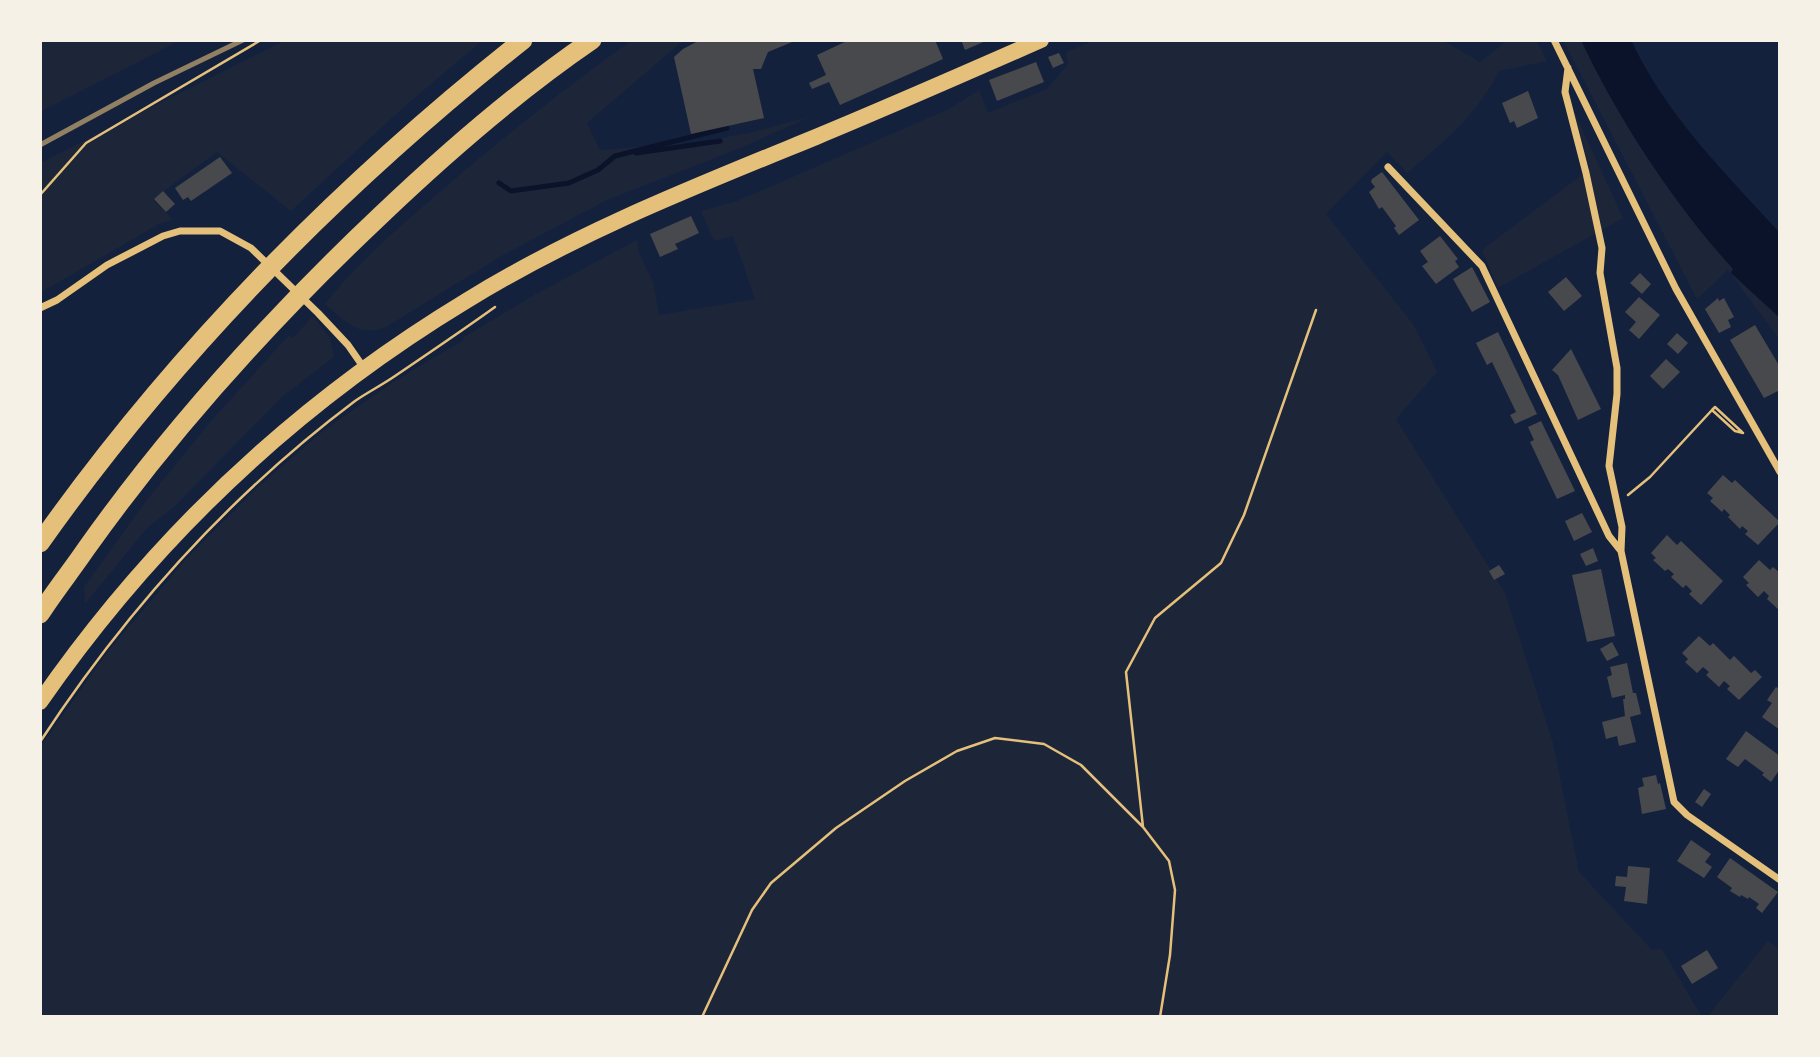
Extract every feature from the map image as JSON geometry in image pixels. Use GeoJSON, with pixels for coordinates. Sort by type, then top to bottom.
{"type":"FeatureCollection","features":[{"type":"Feature","properties":{"kind":"highway"},"geometry":{"type":"LineString","coordinates":[[40,543],[118,437],[172,373],[282,256],[332,204],[400,143],[523,40]]}},
{"type":"Feature","properties":{"kind":"highway"},"geometry":{"type":"LineString","coordinates":[[40,614],[110,514],[201,402],[314,279],[424,174],[504,106],[592,40]]}},
{"type":"Feature","properties":{"kind":"main road"},"geometry":{"type":"LineString","coordinates":[[40,702],[142,569],[212,496],[292,425],[364,368],[466,301],[611,223],[1041,40]]}},
{"type":"Feature","properties":{"kind":"street"},"geometry":{"type":"LineString","coordinates":[[1554,40],[1675,289],[1780,472]]}},
{"type":"Feature","properties":{"kind":"street"},"geometry":{"type":"LineString","coordinates":[[1567,68],[1565,92],[1602,248],[1600,274],[1617,368],[1617,394],[1609,466],[1622,527],[1621,551],[1674,802],[1687,815],[1780,880]]}},
{"type":"Feature","properties":{"kind":"street"},"geometry":{"type":"LineString","coordinates":[[1388,167],[1482,266],[1609,536],[1621,551]]}},
{"type":"Feature","properties":{"kind":"street"},"geometry":{"type":"LineString","coordinates":[[40,308],[57,300],[107,265],[163,236],[180,231],[220,231],[251,248],[285,280],[348,345],[364,368]]}},
{"type":"Feature","properties":{"kind":"path"},"geometry":{"type":"LineString","coordinates":[[40,195],[86,143],[261,40]]}},
{"type":"Feature","properties":{"kind":"path"},"geometry":{"type":"LineString","coordinates":[[40,742],[73,692],[127,621],[158,584],[225,514],[271,471],[358,400],[449,341],[495,307]]}},
{"type":"Feature","properties":{"kind":"path"},"geometry":{"type":"LineString","coordinates":[[1143,827],[1126,672],[1155,618],[1221,563],[1244,515],[1316,310]]}},
{"type":"Feature","properties":{"kind":"path"},"geometry":{"type":"LineString","coordinates":[[1616,501],[1650,477],[1715,407],[1742,432],[1759,436]]}},
{"type":"Feature","properties":{"kind":"path"},"geometry":{"type":"LineString","coordinates":[[702,1017],[752,909],[771,883],[836,828],[905,780],[957,751],[995,738],[1044,744],[1081,765],[1143,827],[1169,861],[1175,890],[1170,955],[1160,1017]]}},
{"type":"Feature","properties":{"kind":"shaded area"},"geometry":{"type":"Polygon","coordinates":[[[40,40],[181,40],[40,112],[40,40]]]}},
{"type":"Feature","properties":{"kind":"shaded area"},"geometry":{"type":"Polygon","coordinates":[[[286,40],[483,40],[405,106],[291,211],[217,152],[153,199],[173,220],[159,224],[40,293],[40,163],[286,40]]]}},
{"type":"Feature","properties":{"kind":"shaded area"},"geometry":{"type":"Polygon","coordinates":[[[632,40],[684,40],[587,123],[600,150],[693,143],[749,133],[809,117],[743,147],[607,200],[503,255],[386,327],[367,330],[352,326],[325,304],[377,247],[406,221],[532,116],[632,40]]]}},
{"type":"Feature","properties":{"kind":"shaded area"},"geometry":{"type":"Polygon","coordinates":[[[1095,40],[1442,40],[1480,62],[1508,40],[1536,40],[1547,61],[1499,71],[1470,114],[1407,173],[1387,152],[1326,214],[1413,324],[1437,372],[1396,419],[1505,593],[1553,743],[1579,872],[1652,950],[1662,949],[1702,1017],[40,1017],[40,747],[106,654],[186,559],[258,487],[323,431],[393,382],[536,294],[637,240],[639,253],[653,282],[659,315],[755,299],[733,236],[714,241],[701,211],[737,201],[949,109],[979,90],[988,113],[1047,89],[1068,64],[1066,52],[1095,40]]]}},
{"type":"Feature","properties":{"kind":"shaded area"},"geometry":{"type":"Polygon","coordinates":[[[1563,40],[1581,40],[1612,100],[1669,189],[1733,269],[1731,273],[1780,318],[1780,340],[1728,270],[1697,299],[1563,40]]]}},
{"type":"Feature","properties":{"kind":"shaded area"},"geometry":{"type":"Polygon","coordinates":[[[1581,40],[1631,40],[1661,93],[1679,118],[1780,233],[1780,318],[1731,273],[1733,269],[1669,189],[1612,100],[1581,40]]]}},
{"type":"Feature","properties":{"kind":"shaded area"},"geometry":{"type":"Polygon","coordinates":[[[1573,109],[1623,218],[1498,288],[1482,250],[1590,169],[1573,109]]]}},
{"type":"Feature","properties":{"kind":"shaded area"},"geometry":{"type":"Polygon","coordinates":[[[313,316],[330,338],[334,357],[283,396],[174,507],[147,528],[85,604],[84,587],[146,501],[211,421],[289,335],[293,338],[313,316]]]}},
{"type":"Feature","properties":{"kind":"shaded area"},"geometry":{"type":"Polygon","coordinates":[[[1768,941],[1778,948],[1780,945],[1780,1017],[1707,1017],[1768,941]]]}},
{"type":"Feature","properties":{"kind":"building"},"geometry":{"type":"Polygon","coordinates":[[[700,40],[797,40],[768,52],[761,69],[753,69],[764,118],[691,134],[674,57],[700,40]]]}},
{"type":"Feature","properties":{"kind":"building"},"geometry":{"type":"Polygon","coordinates":[[[849,40],[935,40],[943,59],[840,105],[829,82],[812,89],[809,83],[826,75],[817,55],[849,40]]]}},
{"type":"Feature","properties":{"kind":"building"},"geometry":{"type":"Polygon","coordinates":[[[961,40],[988,40],[965,50],[961,40]]]}},
{"type":"Feature","properties":{"kind":"building"},"geometry":{"type":"Polygon","coordinates":[[[1059,53],[1064,63],[1053,68],[1048,57],[1059,53]]]}},
{"type":"Feature","properties":{"kind":"building"},"geometry":{"type":"Polygon","coordinates":[[[1036,62],[1044,82],[997,101],[989,80],[1036,62]]]}},
{"type":"Feature","properties":{"kind":"building"},"geometry":{"type":"Polygon","coordinates":[[[1528,91],[1538,118],[1517,128],[1514,121],[1510,123],[1502,103],[1528,91]]]}},
{"type":"Feature","properties":{"kind":"building"},"geometry":{"type":"Polygon","coordinates":[[[220,157],[232,173],[191,201],[188,197],[183,200],[175,188],[220,157]]]}},
{"type":"Feature","properties":{"kind":"building"},"geometry":{"type":"Polygon","coordinates":[[[1382,172],[1419,220],[1399,235],[1394,228],[1396,226],[1382,207],[1379,209],[1369,192],[1375,187],[1372,179],[1382,172]]]}},
{"type":"Feature","properties":{"kind":"building"},"geometry":{"type":"Polygon","coordinates":[[[163,191],[175,204],[166,212],[154,199],[163,191]]]}},
{"type":"Feature","properties":{"kind":"building"},"geometry":{"type":"Polygon","coordinates":[[[691,216],[699,233],[675,244],[678,249],[660,257],[650,234],[691,216]]]}},
{"type":"Feature","properties":{"kind":"building"},"geometry":{"type":"Polygon","coordinates":[[[1440,236],[1458,259],[1455,261],[1459,267],[1436,284],[1422,266],[1428,262],[1420,251],[1440,236]]]}},
{"type":"Feature","properties":{"kind":"building"},"geometry":{"type":"Polygon","coordinates":[[[1472,267],[1490,302],[1472,312],[1453,279],[1472,267]]]}},
{"type":"Feature","properties":{"kind":"building"},"geometry":{"type":"Polygon","coordinates":[[[1640,273],[1651,284],[1642,294],[1630,283],[1640,273]]]}},
{"type":"Feature","properties":{"kind":"building"},"geometry":{"type":"Polygon","coordinates":[[[1566,277],[1582,296],[1564,311],[1548,292],[1566,277]]]}},
{"type":"Feature","properties":{"kind":"building"},"geometry":{"type":"Polygon","coordinates":[[[1639,297],[1660,315],[1639,339],[1629,330],[1636,322],[1625,312],[1639,297]]]}},
{"type":"Feature","properties":{"kind":"building"},"geometry":{"type":"Polygon","coordinates":[[[1718,298],[1719,301],[1724,298],[1734,317],[1728,320],[1731,327],[1719,333],[1705,309],[1718,298]]]}},
{"type":"Feature","properties":{"kind":"building"},"geometry":{"type":"Polygon","coordinates":[[[1755,325],[1780,367],[1780,390],[1764,398],[1730,340],[1755,325]]]}},
{"type":"Feature","properties":{"kind":"building"},"geometry":{"type":"Polygon","coordinates":[[[1498,332],[1537,414],[1515,424],[1510,415],[1516,412],[1492,362],[1487,365],[1476,343],[1498,332]]]}},
{"type":"Feature","properties":{"kind":"building"},"geometry":{"type":"Polygon","coordinates":[[[1677,333],[1688,343],[1678,354],[1667,344],[1677,333]]]}},
{"type":"Feature","properties":{"kind":"building"},"geometry":{"type":"Polygon","coordinates":[[[1571,349],[1601,409],[1578,420],[1558,375],[1552,370],[1571,349]]]}},
{"type":"Feature","properties":{"kind":"building"},"geometry":{"type":"Polygon","coordinates":[[[1666,359],[1680,372],[1663,389],[1650,376],[1666,359]]]}},
{"type":"Feature","properties":{"kind":"building"},"geometry":{"type":"Polygon","coordinates":[[[1541,421],[1575,491],[1557,499],[1530,442],[1534,440],[1528,427],[1541,421]]]}},
{"type":"Feature","properties":{"kind":"building"},"geometry":{"type":"Polygon","coordinates":[[[1723,475],[1732,483],[1735,480],[1780,522],[1758,545],[1745,534],[1748,531],[1742,526],[1740,529],[1728,517],[1730,515],[1724,509],[1722,512],[1710,501],[1713,498],[1707,493],[1723,475]]]}},
{"type":"Feature","properties":{"kind":"building"},"geometry":{"type":"Polygon","coordinates":[[[1582,513],[1592,532],[1574,541],[1565,521],[1582,513]]]}},
{"type":"Feature","properties":{"kind":"building"},"geometry":{"type":"Polygon","coordinates":[[[1667,535],[1677,545],[1681,541],[1723,581],[1701,605],[1689,594],[1692,591],[1686,585],[1683,588],[1671,577],[1674,574],[1668,569],[1665,571],[1653,560],[1656,558],[1651,553],[1667,535]]]}},
{"type":"Feature","properties":{"kind":"building"},"geometry":{"type":"Polygon","coordinates":[[[1593,548],[1598,561],[1586,566],[1580,554],[1593,548]]]}},
{"type":"Feature","properties":{"kind":"building"},"geometry":{"type":"Polygon","coordinates":[[[1759,560],[1770,570],[1773,567],[1780,573],[1780,611],[1767,599],[1769,596],[1764,591],[1758,597],[1746,585],[1749,583],[1743,577],[1759,560]]]}},
{"type":"Feature","properties":{"kind":"building"},"geometry":{"type":"Polygon","coordinates":[[[1499,565],[1505,574],[1494,580],[1489,571],[1499,565]]]}},
{"type":"Feature","properties":{"kind":"building"},"geometry":{"type":"Polygon","coordinates":[[[1601,569],[1615,636],[1587,642],[1572,575],[1601,569]]]}},
{"type":"Feature","properties":{"kind":"building"},"geometry":{"type":"Polygon","coordinates":[[[1699,636],[1710,646],[1713,643],[1730,660],[1734,656],[1751,673],[1755,670],[1762,677],[1739,700],[1727,689],[1730,686],[1724,681],[1719,687],[1706,675],[1709,672],[1703,667],[1697,673],[1685,662],[1688,659],[1682,653],[1699,636]]]}},
{"type":"Feature","properties":{"kind":"building"},"geometry":{"type":"Polygon","coordinates":[[[1612,642],[1619,655],[1607,661],[1600,649],[1612,642]]]}},
{"type":"Feature","properties":{"kind":"building"},"geometry":{"type":"Polygon","coordinates":[[[1627,663],[1633,693],[1636,693],[1641,714],[1630,717],[1636,742],[1619,746],[1617,736],[1606,739],[1602,722],[1625,716],[1625,695],[1612,698],[1607,677],[1612,675],[1610,667],[1627,663]]]}},
{"type":"Feature","properties":{"kind":"building"},"geometry":{"type":"Polygon","coordinates":[[[1776,687],[1780,689],[1780,730],[1762,717],[1772,703],[1767,700],[1776,687]]]}},
{"type":"Feature","properties":{"kind":"building"},"geometry":{"type":"Polygon","coordinates":[[[1746,731],[1780,756],[1780,769],[1771,782],[1762,775],[1764,773],[1745,759],[1738,767],[1726,759],[1746,731]]]}},
{"type":"Feature","properties":{"kind":"building"},"geometry":{"type":"Polygon","coordinates":[[[1656,775],[1666,809],[1642,814],[1638,788],[1644,786],[1642,778],[1656,775]]]}},
{"type":"Feature","properties":{"kind":"building"},"geometry":{"type":"Polygon","coordinates":[[[1704,789],[1711,794],[1702,807],[1695,802],[1704,789]]]}},
{"type":"Feature","properties":{"kind":"building"},"geometry":{"type":"Polygon","coordinates":[[[1691,840],[1711,854],[1705,862],[1712,867],[1704,878],[1677,861],[1691,840]]]}},
{"type":"Feature","properties":{"kind":"building"},"geometry":{"type":"Polygon","coordinates":[[[1730,858],[1778,892],[1762,913],[1756,908],[1759,904],[1749,897],[1740,897],[1730,891],[1732,888],[1717,877],[1730,858]]]}},
{"type":"Feature","properties":{"kind":"building"},"geometry":{"type":"Polygon","coordinates":[[[1628,866],[1650,868],[1647,904],[1624,901],[1626,887],[1615,886],[1616,876],[1627,877],[1628,866]]]}},
{"type":"Feature","properties":{"kind":"building"},"geometry":{"type":"Polygon","coordinates":[[[1707,950],[1718,968],[1692,984],[1681,966],[1707,950]]]}},
{"type":"Feature","properties":{"kind":"waterway"},"geometry":{"type":"LineString","coordinates":[[499,183],[511,191],[569,183],[598,170],[615,156],[727,128]]}},
{"type":"Feature","properties":{"kind":"waterway"},"geometry":{"type":"LineString","coordinates":[[636,153],[720,141]]}},
{"type":"Feature","properties":{"kind":"railway"},"geometry":{"type":"LineString","coordinates":[[40,145],[154,83],[243,40]]}}]}
